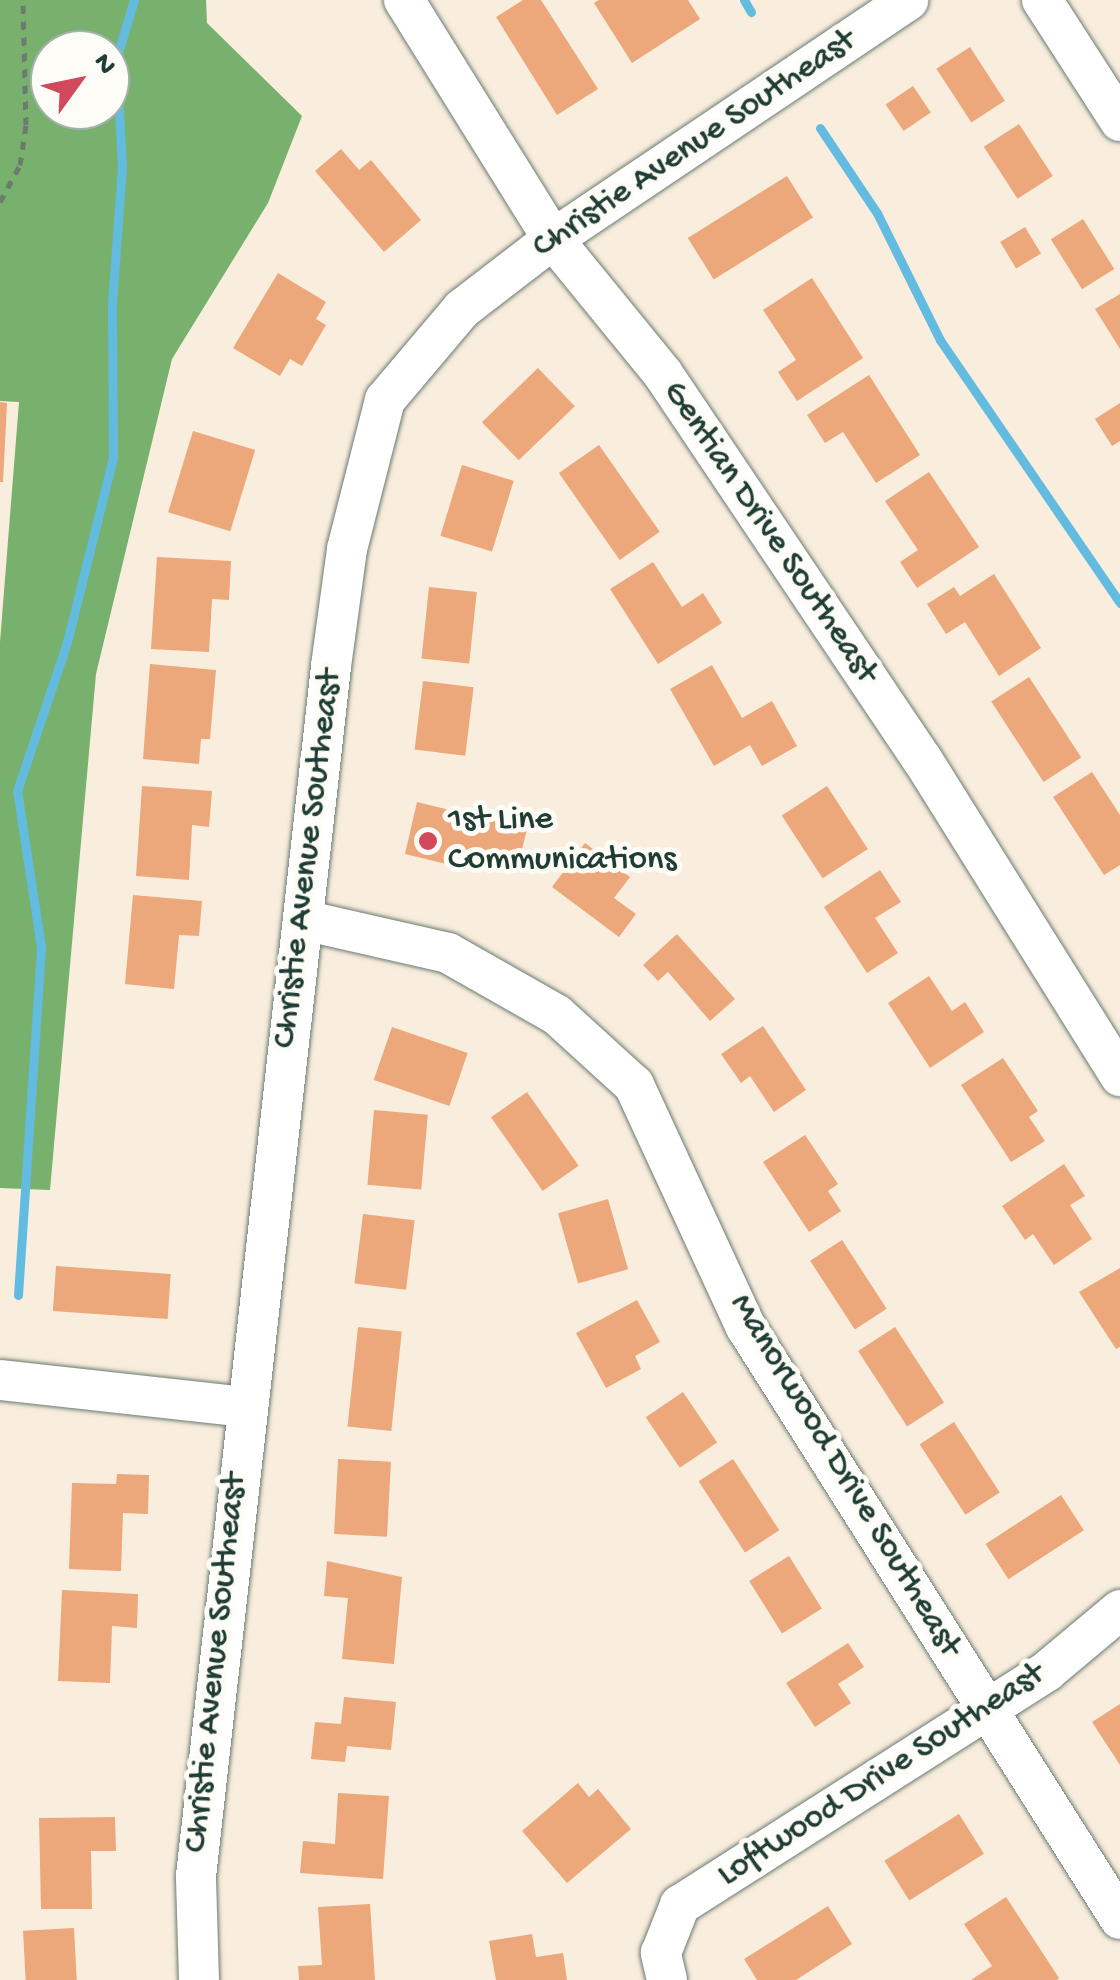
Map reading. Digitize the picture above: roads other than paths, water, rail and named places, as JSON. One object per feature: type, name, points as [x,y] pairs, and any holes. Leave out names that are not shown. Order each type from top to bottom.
[{"type":"street","name":"Gentian Drive Southeast","points":[[404,0],[553,239],[684,406],[922,759],[1120,1076]]},
{"type":"street","name":"Christie Avenue Southeast","points":[[199,1980],[196,1876],[243,1408],[347,549],[385,400],[462,309],[553,239],[908,0]]},
{"type":"street","points":[[1042,0],[1120,121]]},
{"type":"street","name":"Manorwood Drive Southeast","points":[[303,920],[448,954],[557,1015],[634,1085],[676,1163],[746,1326],[1120,1919]]},
{"type":"street","points":[[0,1380],[243,1408]]},
{"type":"street","name":"Loftwood Drive Southeast","points":[[664,1966],[680,1905],[985,1706],[1047,1670],[1120,1610]]},
{"type":"waterway","points":[[18,1295],[41,947],[17,791],[67,642],[113,457],[112,303],[122,166],[116,59],[134,0]]},
{"type":"waterway","points":[[744,0],[751,12]]},
{"type":"waterway","points":[[820,128],[877,213],[940,340],[1120,603]]},
{"type":"place","name":"1st Line Communications","points":[[428,841]]}]
